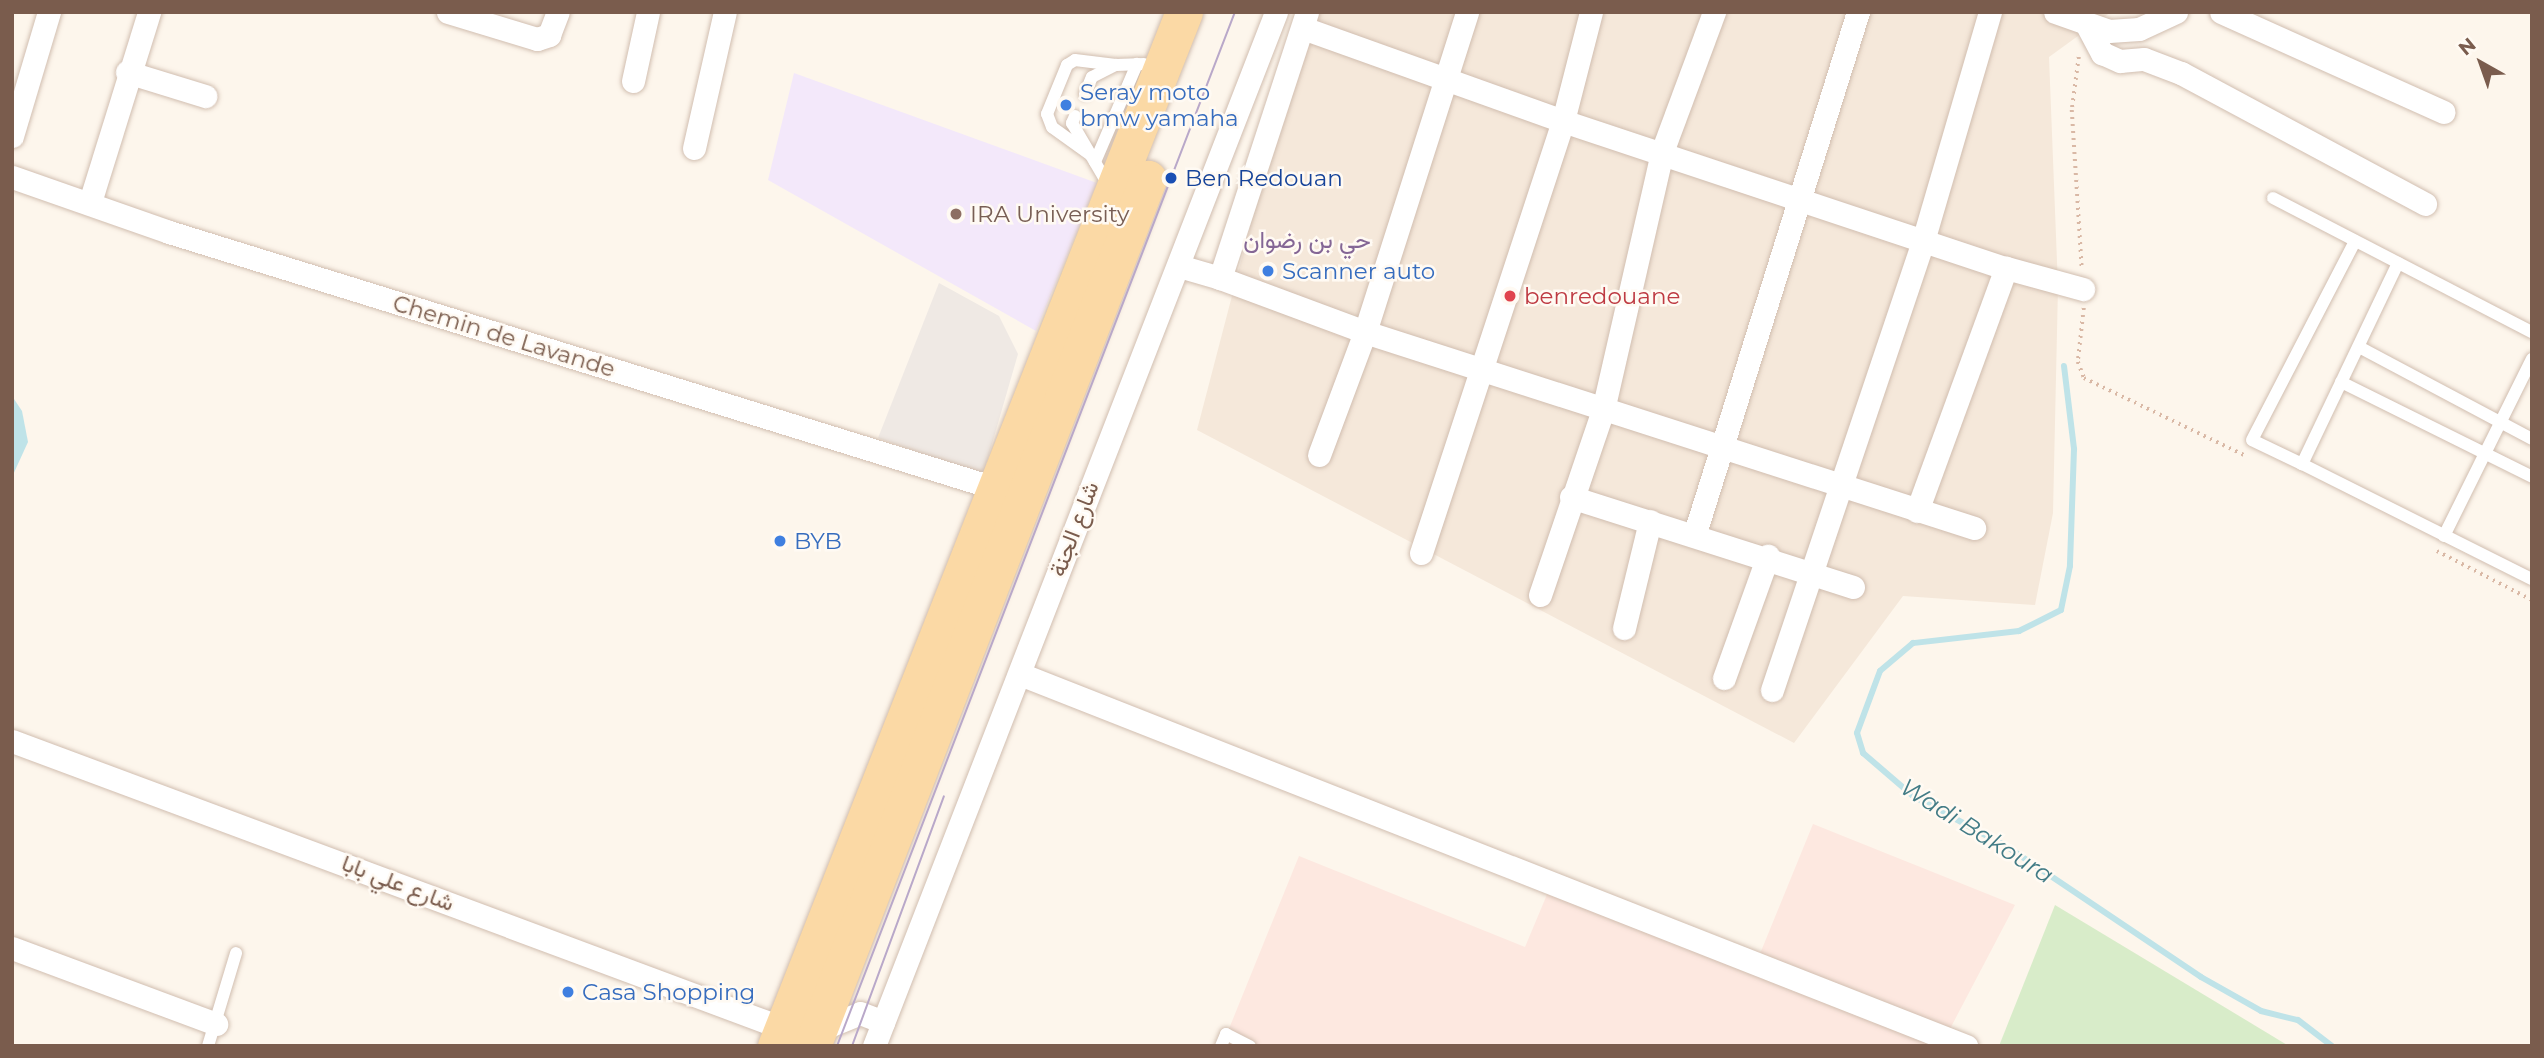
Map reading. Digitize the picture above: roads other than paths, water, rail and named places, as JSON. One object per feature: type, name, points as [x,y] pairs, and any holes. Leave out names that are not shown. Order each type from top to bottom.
[{"type":"main road","points":[[796,1041],[998,489],[1115,194],[1151,63],[1184,12]]},
{"type":"main road","points":[[796,1041],[844,967],[1210,12]]},
{"type":"street","points":[[12,136],[49,12]]},
{"type":"street","points":[[90,202],[127,72],[149,12]]},
{"type":"street","points":[[448,12],[537,39],[549,35],[558,12]]},
{"type":"street","points":[[633,81],[648,12]]},
{"type":"street","points":[[694,148],[725,12]]},
{"type":"street","name":"شارع الجنة","points":[[874,1046],[1276,12]]},
{"type":"street","points":[[1319,455],[1365,332],[1467,12]]},
{"type":"street","points":[[1421,553],[1479,368],[1563,121],[1591,12]]},
{"type":"street","points":[[1540,595],[1571,497],[1603,410],[1662,152],[1714,12]]},
{"type":"street","points":[[1695,533],[1724,450],[1858,12]]},
{"type":"street","points":[[1772,690],[1923,241],[1990,12]]},
{"type":"street","points":[[2057,13],[2084,26],[2139,29],[2176,12]]},
{"type":"street","points":[[2221,12],[2444,112]]},
{"type":"street","points":[[1220,278],[1305,20],[1563,121],[2006,268],[2083,289]]},
{"type":"street","points":[[2084,26],[2102,53],[2120,61],[2144,59],[2181,73],[2425,204]]},
{"type":"street","points":[[127,72],[205,96]]},
{"type":"street","name":"Chemin de Lavande","points":[[12,177],[90,202],[169,232],[998,489]]},
{"type":"street","points":[[1179,266],[1220,278],[1365,332],[1724,450],[1842,483],[1917,511],[1974,527]]},
{"type":"street","points":[[1917,511],[2006,268]]},
{"type":"street","points":[[1571,497],[1768,556],[1853,587]]},
{"type":"street","points":[[1624,628],[1650,521]]},
{"type":"street","points":[[1724,678],[1768,556]]},
{"type":"street","points":[[1020,674],[1966,1046]]},
{"type":"street","name":"شارع علي بابا","points":[[12,741],[796,1041]]},
{"type":"street","points":[[12,948],[212,1035]]},
{"type":"street","points":[[844,967],[860,1013]]},
{"type":"street","points":[[796,1041],[860,1013],[883,1022]]},
{"type":"lane","points":[[1093,159],[1052,127],[1047,114],[1066,65],[1075,60],[1116,65],[1151,63]]},
{"type":"lane","points":[[1093,159],[1151,63]]},
{"type":"lane","points":[[1084,94],[1091,77],[1116,65]]},
{"type":"lane","points":[[1075,116],[1072,123],[1115,194]]},
{"type":"lane","points":[[2273,198],[2532,332]]},
{"type":"lane","points":[[2356,241],[2252,440],[2532,579]]},
{"type":"lane","points":[[2302,464],[2399,263]]},
{"type":"lane","points":[[2359,347],[2532,439]]},
{"type":"lane","points":[[2444,536],[2532,359]]},
{"type":"lane","points":[[2341,382],[2532,477]]},
{"type":"lane","points":[[212,1035],[236,953]]},
{"type":"lane","points":[[1221,1046],[1226,1034],[1250,1046]]},
{"type":"water","points":[[12,396],[22,411],[28,442],[12,477]]},
{"type":"waterway","name":"Wadi Bakoura","points":[[2064,366],[2074,449],[2070,566],[2061,610],[2019,631],[1913,643],[1880,671],[1857,733],[1863,753],[1913,796],[2006,846],[2201,977],[2261,1011],[2298,1020],[2332,1046]]},
{"type":"tram line","points":[[837,1046],[1235,12]]},
{"type":"tram line","points":[[852,1046],[944,796]]},
{"type":"place","name":"Seray moto bmw yamaha","points":[[1066,105]]},
{"type":"place","name":"Ben Redouan","points":[[1171,178]]},
{"type":"place","name":"IRA University","points":[[956,214]]},
{"type":"place","name":"Scanner auto","points":[[1268,271]]},
{"type":"place","name":"benredouane","points":[[1510,296]]},
{"type":"place","name":"BYB","points":[[780,541]]},
{"type":"place","name":"Casa Shopping","points":[[568,992]]},
{"type":"district","name":"حي بن رضوان","points":[[1307,240]]}]
